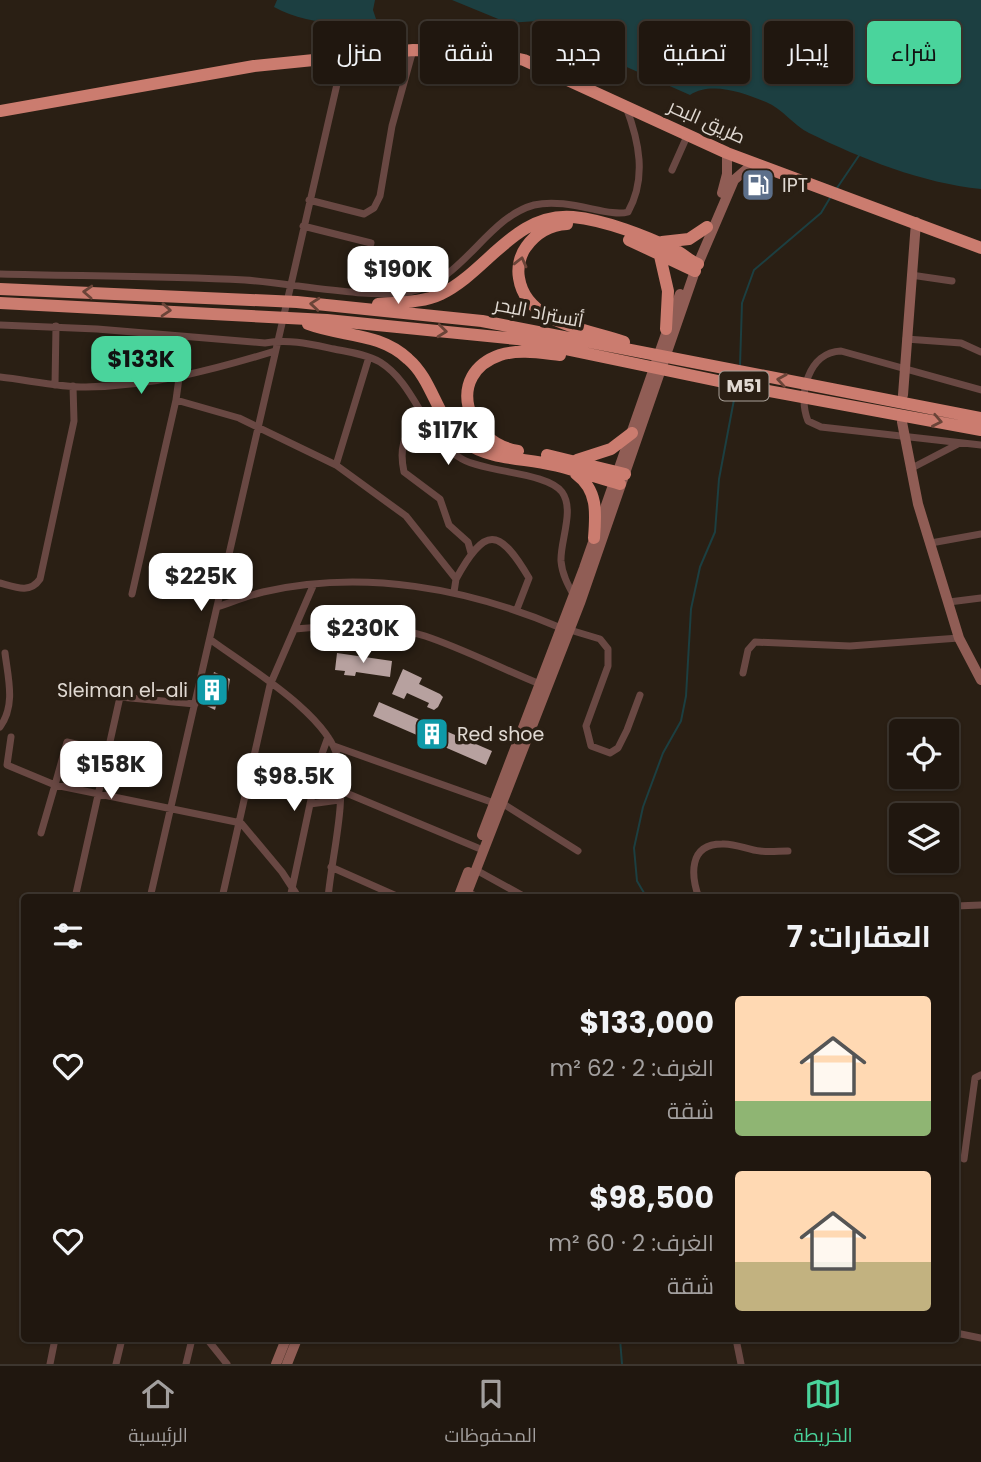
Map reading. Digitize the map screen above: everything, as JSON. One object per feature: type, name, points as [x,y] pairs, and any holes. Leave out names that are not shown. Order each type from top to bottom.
[{"type":"highway","name":"طريق البحر","points":[[406,51],[481,51],[524,60],[727,153],[981,248]]},
{"type":"highway","name":"طريق البحر","points":[[0,111],[176,77],[313,61]]},
{"type":"highway","points":[[361,308],[427,299],[440,294],[464,279],[517,233],[542,220],[556,217],[586,219],[655,242],[675,250],[694,266]]},
{"type":"highway","points":[[644,357],[628,343],[559,322],[538,310],[522,292],[518,273],[524,249],[540,233],[563,224],[584,226],[622,237],[660,256],[694,266]]},
{"type":"highway","points":[[655,242],[677,243],[707,227]]},
{"type":"highway","points":[[660,256],[668,291],[666,329]]},
{"type":"highway","name":"أتستراد البحر","points":[[0,289],[361,308],[519,327],[644,357],[848,397],[981,418]]},
{"type":"highway","name":"أتستراد البحر","points":[[0,303],[71,304],[295,318],[463,333],[585,353],[644,357]]},
{"type":"highway","points":[[295,318],[322,328],[373,338],[399,351],[421,374],[445,418],[467,443],[512,458],[572,465],[611,449],[632,433]]},
{"type":"highway","points":[[585,353],[565,356],[521,352],[500,355],[481,368],[468,393],[470,417],[484,437],[508,449],[619,478]]},
{"type":"highway","name":"أتستراد البحر","points":[[848,397],[981,430]]},
{"type":"highway","points":[[572,465],[592,493],[596,513],[594,538]]},
{"type":"main road","points":[[460,894],[565,629],[707,227],[724,187],[727,153]]},
{"type":"main road","points":[[466,894],[540,684],[565,629],[594,538],[619,478],[666,329],[734,180],[748,168],[763,167]]},
{"type":"main road","points":[[903,395],[905,339],[916,222]]},
{"type":"main road","points":[[902,422],[909,469],[959,638],[981,680]]},
{"type":"main road","points":[[276,1364],[285,1342]]},
{"type":"main road","points":[[287,1364],[295,1342]]},
{"type":"street","points":[[309,200],[363,214],[374,208],[380,196],[392,126],[413,50]]},
{"type":"street","points":[[151,894],[336,84]]},
{"type":"street","points":[[0,274],[408,292],[435,283],[519,211],[530,206],[565,202],[619,214],[628,212],[638,181],[639,154],[638,141],[625,106]]},
{"type":"street","points":[[672,170],[688,134]]},
{"type":"street","points":[[303,226],[371,243],[355,290]]},
{"type":"street","points":[[911,275],[952,281]]},
{"type":"street","points":[[0,324],[265,343],[278,337],[369,357],[394,374],[449,450],[469,463],[545,481],[561,491],[567,506],[561,560],[563,573],[574,596]]},
{"type":"street","points":[[55,385],[56,326]]},
{"type":"street","points":[[905,339],[961,343],[981,352]]},
{"type":"street","points":[[0,377],[74,386],[179,378],[275,351]]},
{"type":"street","points":[[981,390],[841,351],[831,351],[813,363],[805,412],[808,421],[821,427],[981,445]]},
{"type":"street","points":[[336,465],[369,357]]},
{"type":"street","points":[[132,594],[179,378]]},
{"type":"street","points":[[0,583],[26,589],[33,588],[40,579],[74,421],[74,386]]},
{"type":"street","points":[[176,400],[257,426],[336,465],[406,516],[456,579]]},
{"type":"street","points":[[425,419],[416,423],[405,436],[401,456],[404,471],[440,499],[449,525],[463,537],[471,553]]},
{"type":"street","points":[[909,469],[958,443]]},
{"type":"street","points":[[931,543],[981,534]]},
{"type":"street","points":[[463,537],[496,540],[513,549],[529,578],[517,609]]},
{"type":"street","points":[[454,592],[456,579],[471,553],[487,540]]},
{"type":"street","points":[[216,607],[263,592],[369,582],[454,592],[517,609],[565,629],[600,639],[608,649],[608,666],[586,726],[591,746],[610,753],[618,748],[640,695]]},
{"type":"street","points":[[223,894],[270,685],[313,586]]},
{"type":"street","points":[[948,602],[981,598]]},
{"type":"street","points":[[295,629],[349,626],[402,630],[424,636],[540,684]]},
{"type":"street","points":[[743,673],[748,650],[755,642],[850,646],[959,638]]},
{"type":"street","points":[[211,640],[303,709],[334,746],[339,800],[328,894]]},
{"type":"street","points":[[0,727],[8,714],[10,701],[5,653]]},
{"type":"street","points":[[76,894],[120,697],[195,704]]},
{"type":"street","points":[[11,737],[7,765],[55,785],[240,823],[297,894]]},
{"type":"street","points":[[291,894],[319,762],[328,737]]},
{"type":"street","points":[[41,833],[67,742],[107,751]]},
{"type":"street","points":[[334,746],[498,803],[578,851]]},
{"type":"street","points":[[339,790],[478,848]]},
{"type":"street","points":[[310,804],[339,800]]},
{"type":"street","points":[[698,894],[692,869],[696,858],[720,843],[760,851],[788,851]]},
{"type":"street","points":[[331,867],[392,894]]},
{"type":"street","points":[[475,870],[520,894]]},
{"type":"street","points":[[959,906],[981,905]]},
{"type":"street","points":[[964,1159],[975,1078],[981,1075]]},
{"type":"street","points":[[959,1334],[981,1338]]},
{"type":"street","points":[[50,1364],[54,1342]]},
{"type":"street","points":[[116,1364],[121,1342]]},
{"type":"street","points":[[186,1364],[191,1342]]},
{"type":"street","points":[[209,1342],[227,1364]]},
{"type":"street","points":[[737,1342],[741,1364]]},
{"type":"water","points":[[277,0],[375,0],[373,10],[376,19],[317,21],[274,7]]},
{"type":"water","points":[[452,0],[981,0],[981,189],[915,176],[871,161],[809,133],[772,105],[748,95],[708,89],[690,95],[665,84],[750,84],[750,21],[639,21],[639,72],[625,66],[625,21],[503,21]]},
{"type":"building","points":[[337,653],[392,661],[390,677],[356,672],[355,676],[344,675],[345,671],[335,670]]},
{"type":"building","points":[[403,669],[422,678],[419,684],[443,697],[438,707],[434,710],[427,707],[429,703],[407,693],[404,699],[392,694]]},
{"type":"building","name":"Sleiman el-ali","points":[[214,672],[230,679],[228,692],[220,690],[215,710],[201,703],[208,675],[213,676]]},
{"type":"building","name":"Red shoe","points":[[379,702],[492,751],[486,765],[373,716]]},
{"type":"waterway","points":[[837,188],[860,154]]},
{"type":"waterway","points":[[740,366],[742,303],[754,270],[821,213],[830,198]]},
{"type":"waterway","points":[[645,894],[637,881],[634,848],[643,807],[663,753],[681,721],[686,696],[691,609],[700,567],[715,532],[719,479],[736,389]]},
{"type":"waterway","points":[[620,1342],[622,1364]]},
{"type":"place","name":"IPT","points":[[758,185]]},
{"type":"place","name":"Sleiman el-ali","points":[[212,690]]},
{"type":"place","name":"Red shoe","points":[[432,734]]}]
